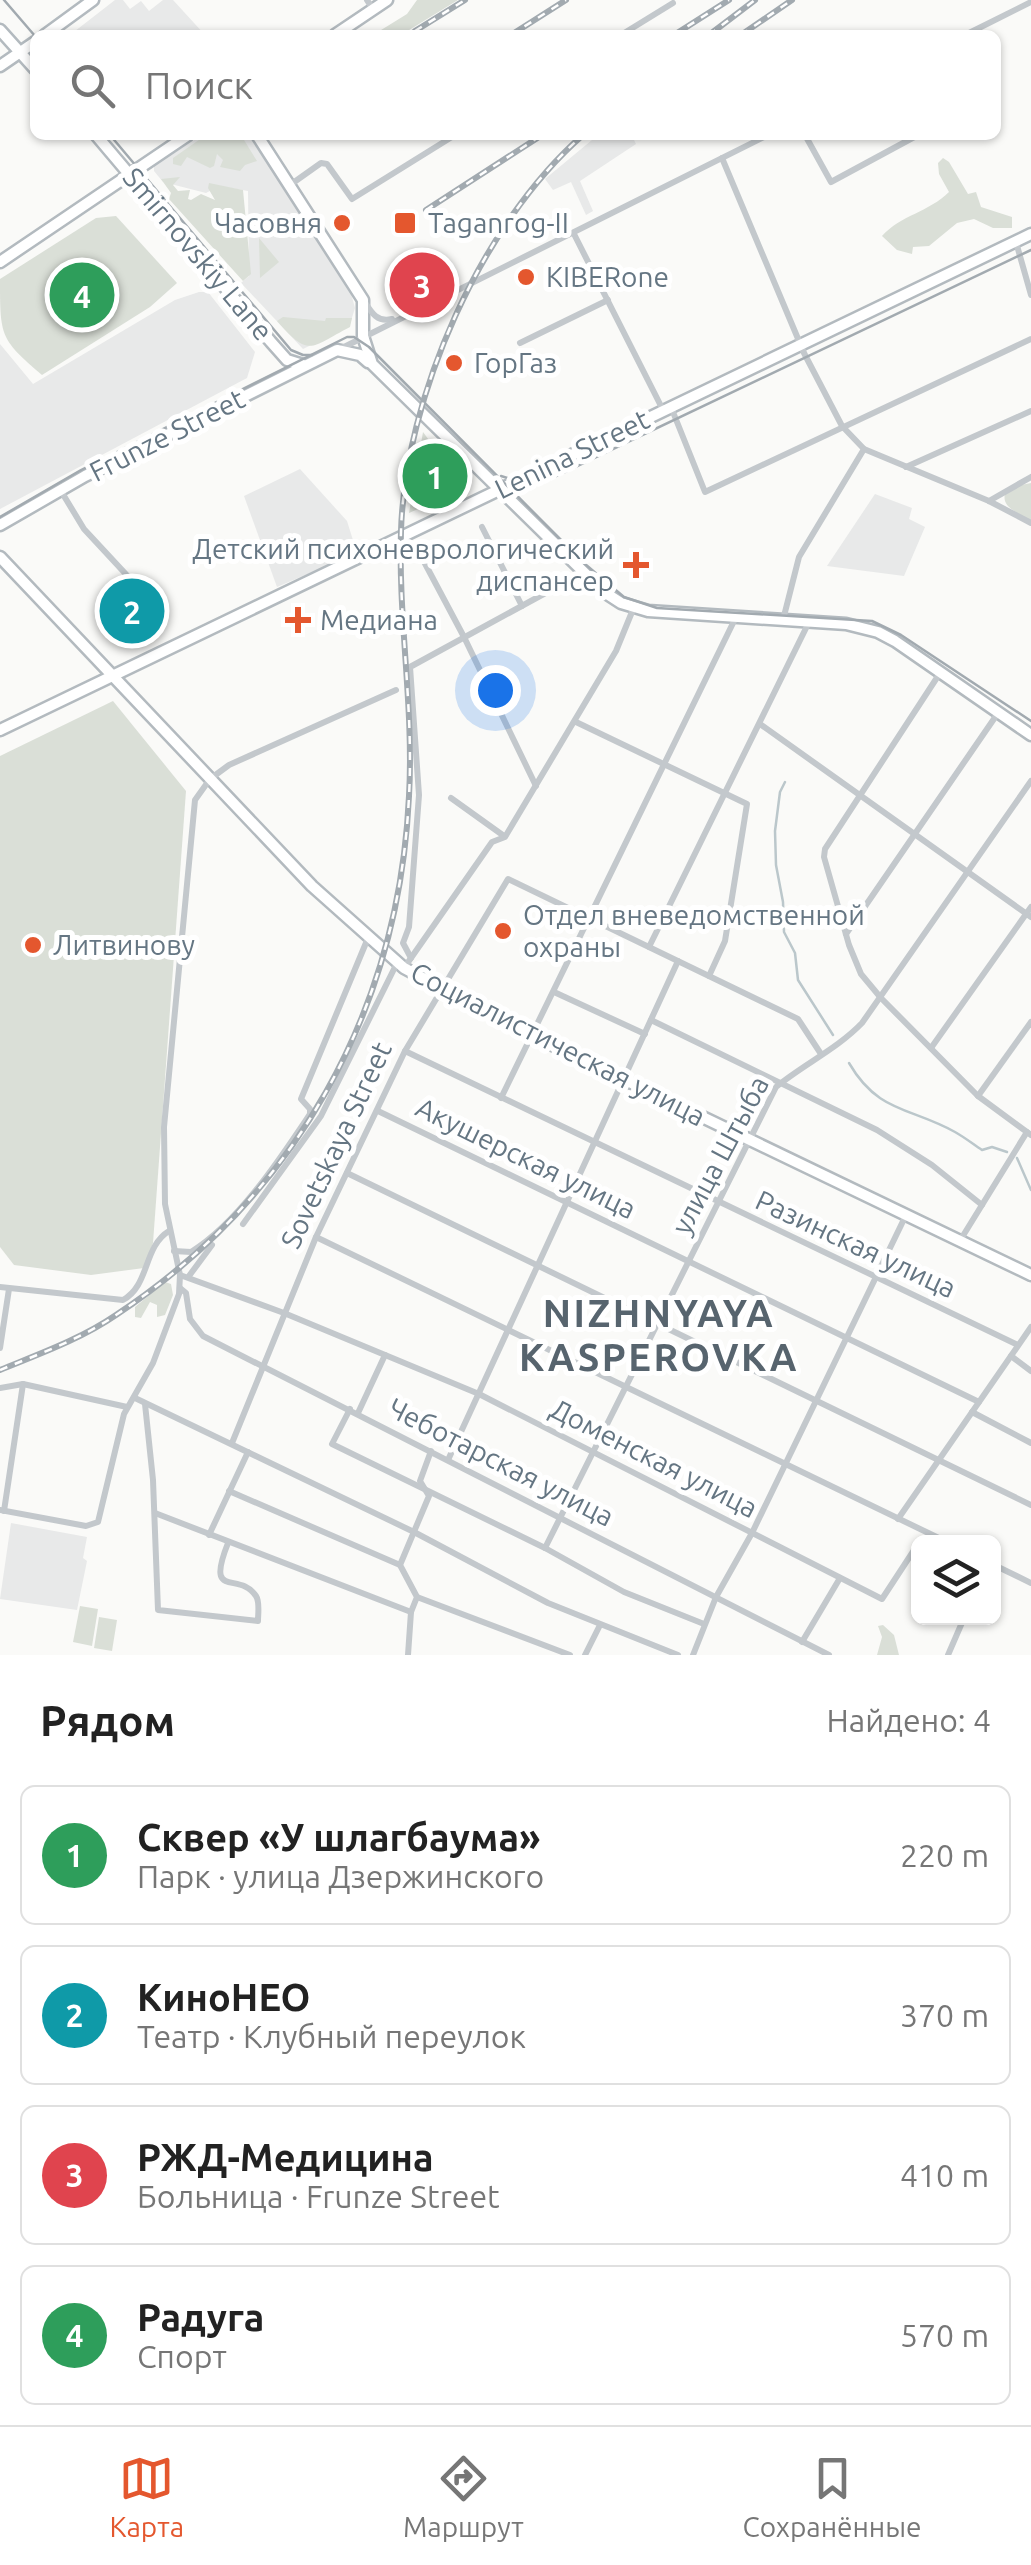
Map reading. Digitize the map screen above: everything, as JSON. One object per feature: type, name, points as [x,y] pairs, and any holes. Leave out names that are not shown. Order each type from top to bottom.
[{"type":"main road","points":[[52,30],[93,0]]},
{"type":"main road","points":[[341,30],[370,4],[386,0]]},
{"type":"main road","points":[[0,30],[30,63]]},
{"type":"main road","points":[[0,66],[30,45]]},
{"type":"main road","name":"Smirnovskiy Lane","points":[[101,140],[287,360],[304,366]]},
{"type":"main road","points":[[0,262],[180,140]]},
{"type":"main road","points":[[260,140],[363,300],[363,336],[372,364]]},
{"type":"main road","name":"Lenina Street","points":[[0,730],[1031,234]]},
{"type":"main road","points":[[336,350],[360,355],[372,364],[614,598],[634,607],[736,619],[846,624],[878,632],[1031,735]]},
{"type":"main road","name":"Frunze Street","points":[[0,525],[60,490],[336,350]]},
{"type":"main road","name":"Социалистическая улица","points":[[0,557],[210,779],[368,938],[440,988],[532,1036],[1031,1275]]},
{"type":"street","points":[[975,30],[1031,2]]},
{"type":"street","points":[[629,30],[673,3]]},
{"type":"street","points":[[289,186],[321,163],[330,166],[352,199],[447,140]]},
{"type":"street","points":[[336,350],[758,140]]},
{"type":"street","points":[[808,140],[831,182],[909,140]]},
{"type":"street","points":[[722,158],[800,343],[842,426],[864,449],[1031,523]]},
{"type":"street","points":[[574,234],[672,416],[705,492],[1031,339]]},
{"type":"street","points":[[1016,242],[1031,295]]},
{"type":"street","points":[[363,300],[374,316],[385,321],[402,317]]},
{"type":"street","points":[[520,343],[608,300]]},
{"type":"street","points":[[360,355],[363,336]]},
{"type":"street","points":[[906,467],[1031,411]]},
{"type":"street","points":[[783,620],[798,557],[864,449]]},
{"type":"street","points":[[988,501],[1031,477]]},
{"type":"street","points":[[60,490],[84,529],[148,598]]},
{"type":"street","points":[[482,528],[522,606]]},
{"type":"street","points":[[421,556],[536,787]]},
{"type":"street","points":[[404,963],[419,794],[410,667],[584,572]]},
{"type":"street","points":[[243,1224],[321,1116],[404,963],[492,842],[505,837],[616,651],[634,607]]},
{"type":"street","points":[[502,1098],[736,619]]},
{"type":"street","points":[[649,947],[809,621]]},
{"type":"street","points":[[940,672],[825,849],[824,857],[861,974],[978,1096],[1029,1134],[961,1239]]},
{"type":"street","points":[[184,1276],[169,1231],[164,1127],[196,800],[210,779],[229,765],[396,690]]},
{"type":"street","points":[[846,934],[998,712]]},
{"type":"street","points":[[576,722],[747,804],[725,941],[709,976]]},
{"type":"street","points":[[760,724],[1030,912],[931,1048]]},
{"type":"street","name":"улица Штыба","points":[[546,1548],[781,1083],[820,1054],[844,1042],[881,998],[1031,781]]},
{"type":"street","points":[[452,798],[505,837]]},
{"type":"street","name":"Sovetskaya Street","points":[[232,1443],[316,1237],[405,1051],[508,879],[590,919]]},
{"type":"street","points":[[590,919],[798,1019],[820,1054]]},
{"type":"street","points":[[174,1251],[191,1252],[212,1235],[269,1172],[310,1114],[301,1100],[368,938]]},
{"type":"street","points":[[448,1460],[678,961]]},
{"type":"street","points":[[554,992],[645,1034]]},
{"type":"street","points":[[651,1020],[903,1145],[982,1205]]},
{"type":"street","points":[[978,1096],[1031,1022]]},
{"type":"street","name":"Разинская улица","points":[[405,1051],[1018,1345]]},
{"type":"street","name":"Акушерская улица","points":[[378,1112],[979,1402]]},
{"type":"street","points":[[347,1173],[1031,1504]]},
{"type":"street","points":[[693,1655],[716,1597],[752,1533],[906,1214]]},
{"type":"street","points":[[0,1348],[4,1288],[123,1300],[135,1292],[157,1240],[169,1231]]},
{"type":"street","points":[[316,1237],[932,1535]]},
{"type":"street","points":[[23,1384],[2,1511],[96,1525],[127,1407],[172,1320],[184,1276],[212,1245]]},
{"type":"street","name":"Доменская улица","points":[[184,1276],[479,1394],[882,1598],[911,1554]]},
{"type":"street","name":"Чеботарская улица","points":[[180,1288],[185,1291],[188,1314],[200,1334],[829,1655]]},
{"type":"street","points":[[898,1519],[1031,1327]]},
{"type":"street","points":[[385,1355],[332,1444],[546,1548],[624,1592],[704,1624]]},
{"type":"street","points":[[1011,1356],[1031,1371]]},
{"type":"street","points":[[0,1388],[23,1384],[127,1407]]},
{"type":"street","points":[[135,1398],[414,1532],[548,1603],[678,1655]]},
{"type":"street","points":[[145,1402],[155,1513],[158,1610],[258,1620],[254,1592],[220,1574],[218,1567],[228,1542]]},
{"type":"street","points":[[972,1412],[1031,1443]]},
{"type":"street","points":[[400,1564],[429,1496],[420,1481],[431,1451]]},
{"type":"street","points":[[209,1535],[248,1452]]},
{"type":"street","points":[[229,1491],[400,1564],[418,1596],[570,1655]]},
{"type":"street","points":[[155,1513],[411,1612]]},
{"type":"street","points":[[1001,1569],[1031,1585],[1026,1595]]},
{"type":"street","points":[[802,1642],[840,1578]]},
{"type":"street","points":[[408,1655],[411,1612],[418,1596]]},
{"type":"street","points":[[585,1655],[600,1625]]},
{"type":"street","points":[[948,1655],[961,1625]]},
{"type":"shaded area","points":[[115,0],[123,0],[130,9],[141,1],[149,11],[163,0],[173,0],[200,30],[76,30]]},
{"type":"shaded area","points":[[417,0],[458,0],[409,30],[381,30],[407,14]]},
{"type":"shaded area","points":[[194,140],[251,140],[349,286],[355,308],[350,324],[303,349],[241,283],[249,276],[248,191],[219,186],[206,193],[163,182],[154,166]]},
{"type":"shaded area","points":[[199,140],[244,140],[257,161],[240,171],[220,167],[223,160],[217,154],[210,168],[187,157],[181,166],[173,164],[173,158]]},
{"type":"shaded area","points":[[592,140],[634,140],[636,144],[580,181],[593,211],[586,215],[571,182],[553,190],[545,179]]},
{"type":"shaded area","points":[[943,158],[968,194],[976,192],[981,207],[1012,217],[1012,228],[993,228],[974,219],[957,223],[929,246],[913,247],[912,254],[897,250],[882,236],[949,192],[939,174],[938,163]]},
{"type":"shaded area","points":[[180,177],[173,185],[178,191],[190,190],[191,200],[201,194],[215,200],[209,183],[243,190],[251,274],[243,281],[169,199],[171,193],[161,179]]},
{"type":"shaded area","points":[[116,216],[177,283],[150,307],[42,375],[5,335],[0,279],[96,218]]},
{"type":"shaded area","points":[[259,238],[279,262],[260,278]]},
{"type":"shaded area","points":[[208,292],[255,352],[247,378],[0,509],[0,344],[33,384],[175,300]]},
{"type":"shaded area","points":[[283,317],[325,321],[352,318],[350,327],[311,346],[288,333],[277,321]]},
{"type":"shaded area","points":[[423,432],[434,453],[440,455],[439,460],[445,461],[455,479],[463,481],[462,486],[455,484],[454,490],[448,489],[447,495],[438,494],[437,500],[429,499],[427,505],[409,513]]},
{"type":"shaded area","points":[[300,469],[347,521],[357,553],[277,587],[244,496]]},
{"type":"shaded area","points":[[1031,483],[1031,521],[1009,507],[1005,494]]},
{"type":"shaded area","points":[[875,494],[912,508],[909,519],[925,527],[904,576],[827,566]]},
{"type":"shaded area","points":[[113,701],[186,791],[153,1243],[144,1268],[91,1275],[14,1265],[0,1247],[0,756]]},
{"type":"shaded area","points":[[165,1282],[171,1284],[173,1295],[165,1315],[157,1317],[157,1305],[150,1302],[141,1318],[135,1317],[135,1307]]},
{"type":"shaded area","points":[[11,1523],[87,1537],[83,1558],[87,1561],[77,1610],[0,1599]]},
{"type":"shaded area","points":[[80,1606],[98,1609],[92,1646],[73,1642]]},
{"type":"shaded area","points":[[99,1617],[117,1620],[112,1651],[94,1648]]},
{"type":"shaded area","points":[[883,1625],[894,1635],[899,1655],[877,1655],[882,1637],[878,1626]]},
{"type":"waterway","points":[[785,782],[775,831],[784,932],[795,953],[798,980],[833,1035]]},
{"type":"waterway","points":[[849,1063],[883,1100],[955,1132],[982,1150],[992,1147],[1007,1152]]},
{"type":"waterway","points":[[1017,1158],[1031,1190]]},
{"type":"tram line","points":[[4,0],[30,30]]},
{"type":"tram line","points":[[114,140],[291,350],[312,355]]},
{"type":"tram line","points":[[501,476],[524,483],[550,479],[1031,250]]},
{"type":"tram line","points":[[0,517],[81,470],[347,337],[354,337],[369,347],[585,564],[624,597],[657,608],[872,621],[901,635],[1031,721]]},
{"type":"railway","points":[[417,30],[465,0]]},
{"type":"railway","points":[[519,30],[566,0]]},
{"type":"railway","points":[[682,30],[729,0]]},
{"type":"railway","points":[[716,30],[755,0]]},
{"type":"railway","points":[[748,30],[792,0]]},
{"type":"railway","points":[[426,210],[534,140]]},
{"type":"railway","points":[[0,1370],[103,1324],[180,1267],[236,1214],[285,1155],[326,1092],[359,1023],[384,951],[401,875],[409,796],[401,531],[417,425],[433,370],[482,264],[546,172],[578,140]]},
{"type":"place","name":"Часовня","points":[[342,223]]},
{"type":"place","name":"Taganrog-II","points":[[405,223]]},
{"type":"place","name":"KIBERone","points":[[526,277]]},
{"type":"place","name":"РЖД-Медицина","points":[[422,285]]},
{"type":"place","name":"Радуга","points":[[82,295]]},
{"type":"place","name":"ГорГаз","points":[[454,363]]},
{"type":"place","name":"Сквер «У шлагбаума»","points":[[435,476]]},
{"type":"place","name":"Детский психоневрологический диспансер","points":[[636,565]]},
{"type":"place","name":"КиноНЕО","points":[[132,611]]},
{"type":"place","name":"Медиана","points":[[298,620]]},
{"type":"place","name":"Отдел вневедомственной охраны","points":[[503,931]]},
{"type":"place","name":"Литвинову","points":[[33,945]]},
{"type":"district","name":"NIZHNYAYA KASPEROVKA","points":[[659,1336]]}]
